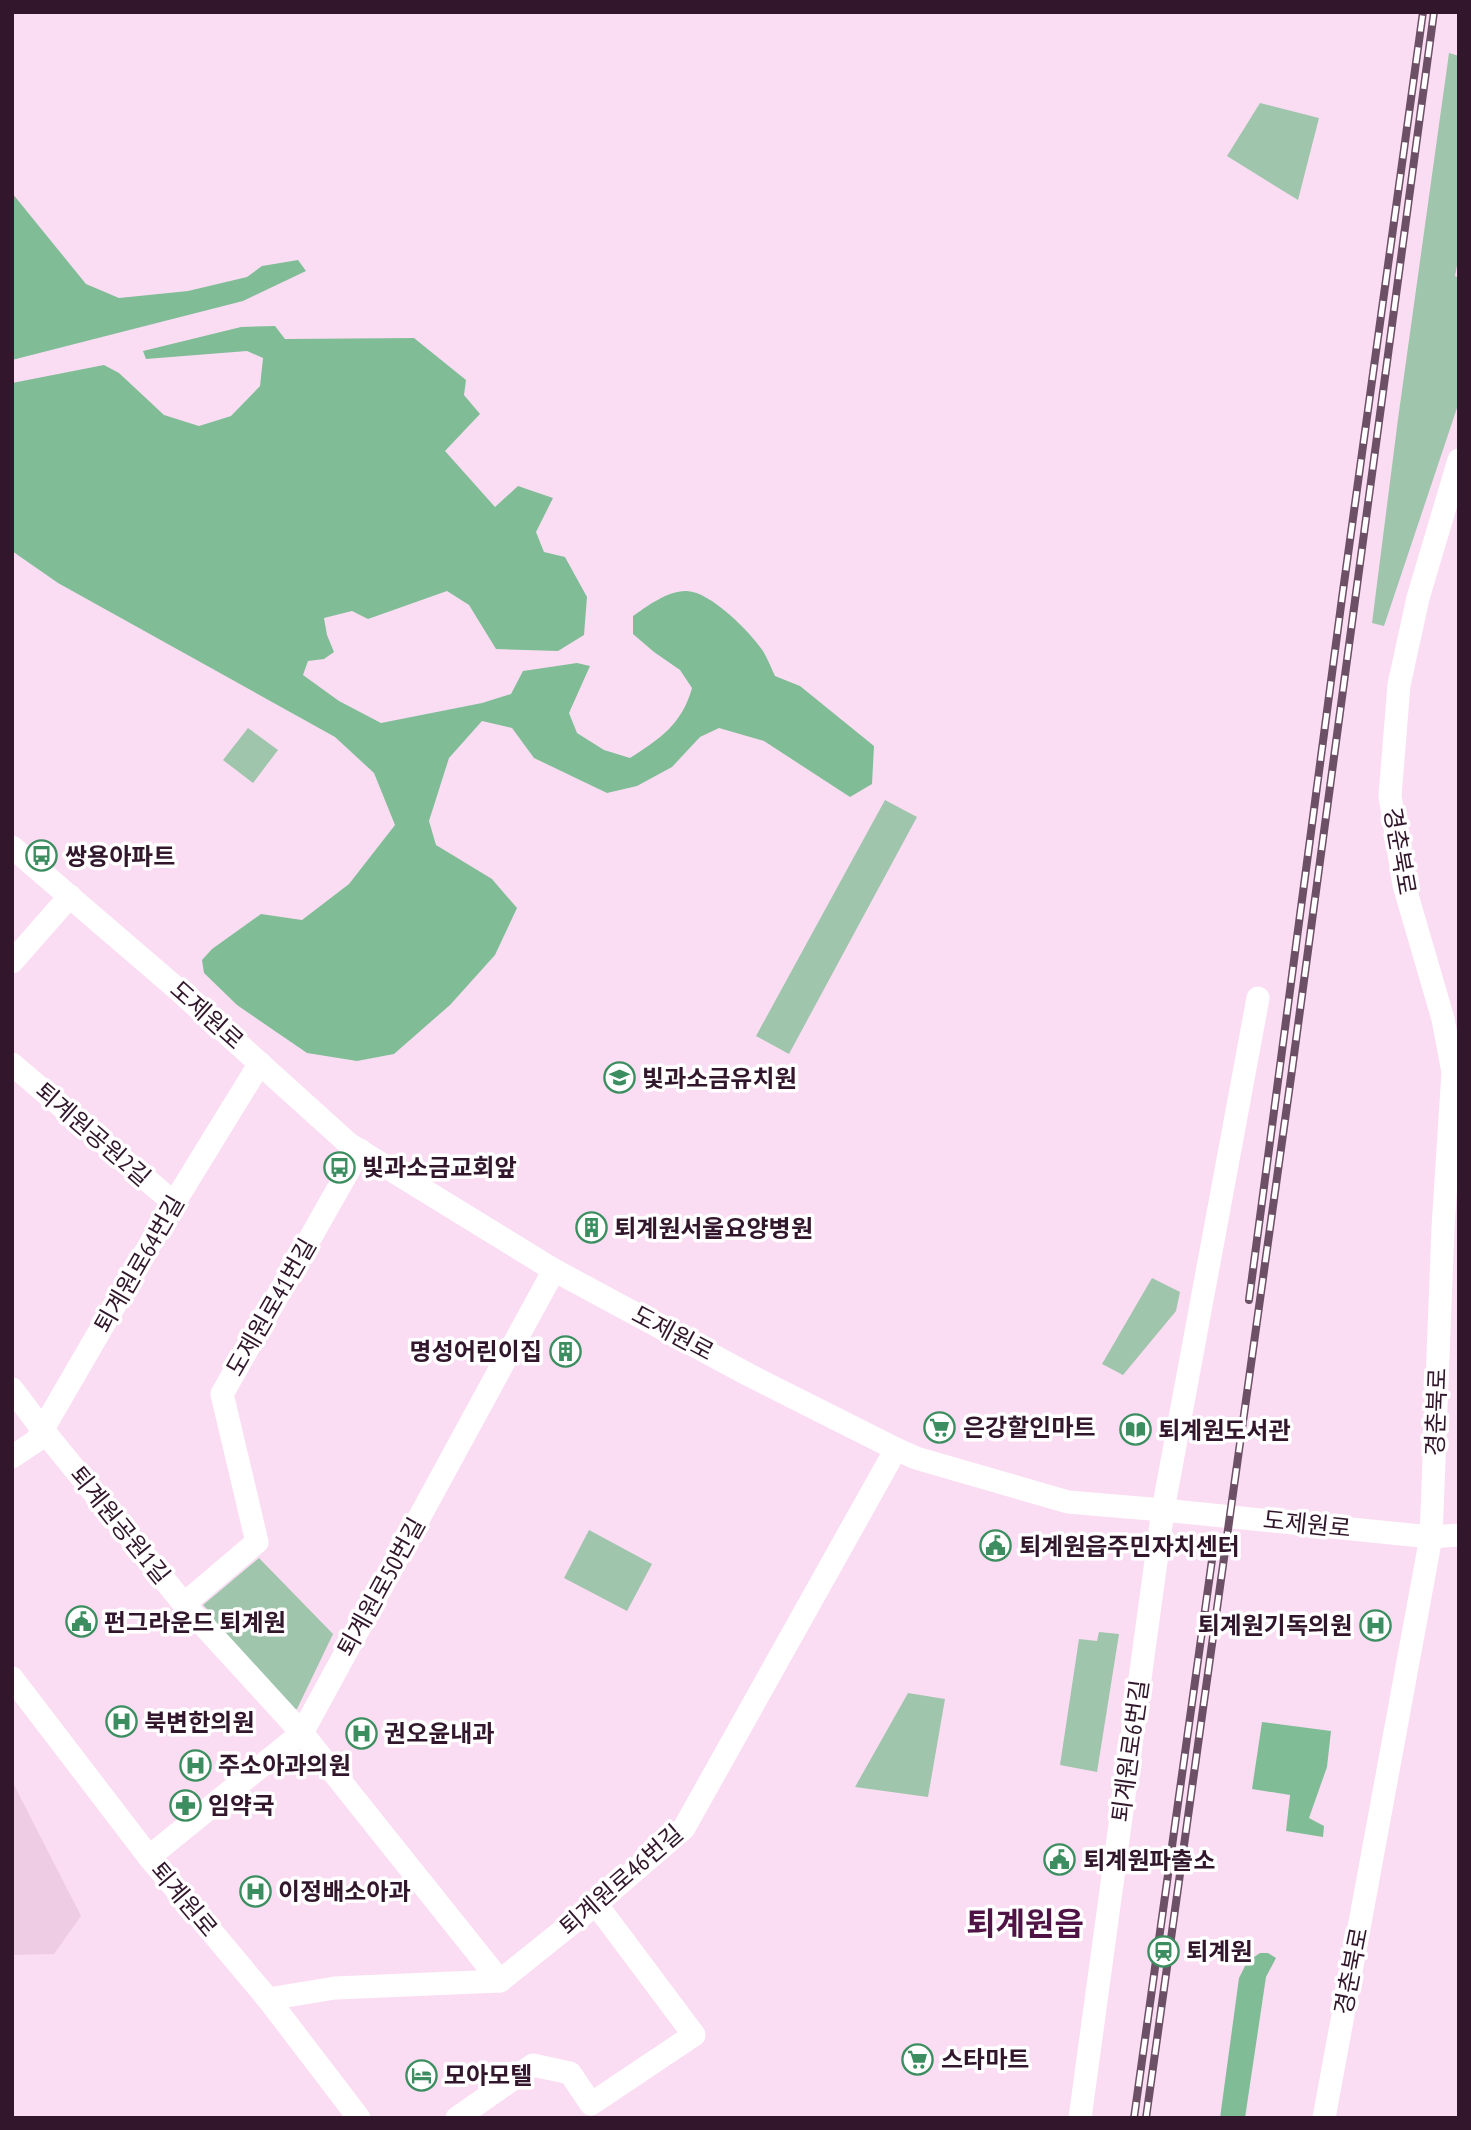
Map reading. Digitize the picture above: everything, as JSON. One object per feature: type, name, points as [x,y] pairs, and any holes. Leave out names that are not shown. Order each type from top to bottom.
[{"type":"street","name":"경춘북로","points":[[1324,2118],[1431,1537],[1450,1258],[1453,1072],[1450,1007],[1404,885],[1390,796],[1399,685],[1418,598],[1459,460]]},
{"type":"street","name":"도제원로","points":[[12,847],[175,987],[349,1144],[554,1270],[749,1375],[896,1449],[929,1462],[1068,1502],[1431,1537],[1459,1535]]},
{"type":"street","points":[[12,962],[70,896]]},
{"type":"street","name":"퇴계원로6번길","points":[[1080,2118],[1163,1510],[1258,998]]},
{"type":"street","name":"퇴계원로64번길","points":[[12,1457],[37,1441],[174,1203],[260,1063]]},
{"type":"street","name":"퇴계원공원2길","points":[[12,1064],[174,1203]]},
{"type":"street","name":"도제원로41번길","points":[[184,1604],[257,1542],[222,1394],[360,1150]]},
{"type":"street","name":"퇴계원로50번길","points":[[149,1857],[302,1733],[554,1270]]},
{"type":"street","name":"퇴계원공원1길","points":[[12,1388],[184,1604],[302,1733],[500,1981]]},
{"type":"street","name":"퇴계원로46번길","points":[[500,1981],[596,1904],[684,1828],[896,1449]]},
{"type":"street","name":"퇴계원로","points":[[12,1678],[149,1857],[268,1999],[359,2118]]},
{"type":"street","points":[[457,2118],[533,2065],[570,2073],[591,2104],[694,2035],[596,1904]]},
{"type":"street","points":[[268,1999],[335,1988],[500,1981]]},
{"type":"shaded area","points":[[12,1781],[81,1916],[54,1954],[12,1955]]},
{"type":"green space","points":[[1449,53],[1459,56],[1459,255],[1455,276],[1459,278],[1459,402],[1384,626],[1372,623]]},
{"type":"green space","points":[[1260,103],[1319,118],[1298,200],[1227,156]]},
{"type":"green space","points":[[12,193],[86,284],[119,298],[188,291],[247,277],[262,266],[298,260],[306,271],[243,301],[12,360]]},
{"type":"green space","points":[[275,326],[285,339],[414,338],[466,380],[464,395],[480,414],[445,451],[495,507],[518,486],[553,498],[536,532],[544,552],[565,557],[587,597],[584,635],[558,651],[496,649],[469,605],[447,591],[368,619],[352,611],[324,618],[334,652],[324,659],[308,661],[303,675],[339,701],[381,723],[482,703],[511,694],[523,671],[577,663],[590,666],[569,713],[577,733],[604,750],[630,758],[651,744],[676,721],[692,688],[680,670],[633,634],[633,616],[666,596],[687,591],[707,598],[740,624],[763,651],[775,676],[800,686],[874,746],[872,784],[850,797],[764,741],[719,728],[700,737],[672,767],[637,786],[607,793],[534,758],[512,728],[482,721],[449,758],[429,821],[436,845],[492,879],[517,908],[495,955],[450,1005],[394,1054],[357,1061],[307,1053],[237,1005],[204,973],[202,960],[212,949],[261,914],[302,920],[349,884],[395,825],[374,773],[335,737],[58,583],[12,551],[12,383],[104,365],[119,373],[164,415],[199,426],[231,416],[260,386],[263,358],[247,351],[146,359],[143,351],[241,327]]},
{"type":"green space","points":[[248,728],[278,750],[253,783],[223,760]]},
{"type":"green space","points":[[885,800],[917,817],[789,1054],[756,1036]]},
{"type":"green space","points":[[1152,1278],[1180,1292],[1176,1311],[1123,1375],[1102,1364]]},
{"type":"green space","points":[[589,1530],[652,1564],[627,1611],[564,1578]]},
{"type":"green space","points":[[259,1558],[333,1634],[297,1709],[289,1711],[212,1626],[212,1614],[203,1605]]},
{"type":"green space","points":[[1099,1632],[1119,1634],[1097,1772],[1060,1765],[1079,1639],[1097,1641]]},
{"type":"green space","points":[[908,1693],[945,1699],[928,1797],[855,1787]]},
{"type":"green space","points":[[1262,1722],[1331,1731],[1327,1767],[1309,1818],[1324,1826],[1323,1837],[1286,1831],[1290,1795],[1252,1789]]},
{"type":"green space","points":[[1260,1953],[1268,1953],[1276,1958],[1266,1977],[1245,2118],[1220,2118],[1239,1978],[1247,1962]]},
{"type":"railway","points":[[1249,1300],[1423,12]]},
{"type":"railway","points":[[1146,2118],[1292,1070],[1434,12]]},
{"type":"railway","points":[[1134,2118],[1212,1560]]},
{"type":"place","name":"쌍용아파트","points":[[42,856]]},
{"type":"place","name":"빛과소금유치원","points":[[619,1078]]},
{"type":"place","name":"빛과소금교회앞","points":[[339,1167]]},
{"type":"place","name":"퇴계원서울요양병원","points":[[591,1228]]},
{"type":"place","name":"명성어린이집","points":[[565,1351]]},
{"type":"place","name":"은강할인마트","points":[[940,1427]]},
{"type":"place","name":"퇴계원도서관","points":[[1135,1430]]},
{"type":"place","name":"퇴계원읍주민자치센터","points":[[996,1546]]},
{"type":"place","name":"펀그라운드 퇴계원","points":[[81,1622]]},
{"type":"place","name":"퇴계원기독의원","points":[[1375,1625]]},
{"type":"place","name":"북변한의원","points":[[121,1722]]},
{"type":"place","name":"권오윤내과","points":[[361,1733]]},
{"type":"place","name":"주소아과의원","points":[[195,1765]]},
{"type":"place","name":"임약국","points":[[185,1805]]},
{"type":"place","name":"퇴계원파출소","points":[[1060,1860]]},
{"type":"place","name":"이정배소아과","points":[[255,1891]]},
{"type":"place","name":"퇴계원","points":[[1163,1951]]},
{"type":"place","name":"스타마트","points":[[918,2059]]},
{"type":"place","name":"모아모텔","points":[[421,2075]]},
{"type":"district","name":"퇴계원읍","points":[[1025,1923]]}]
